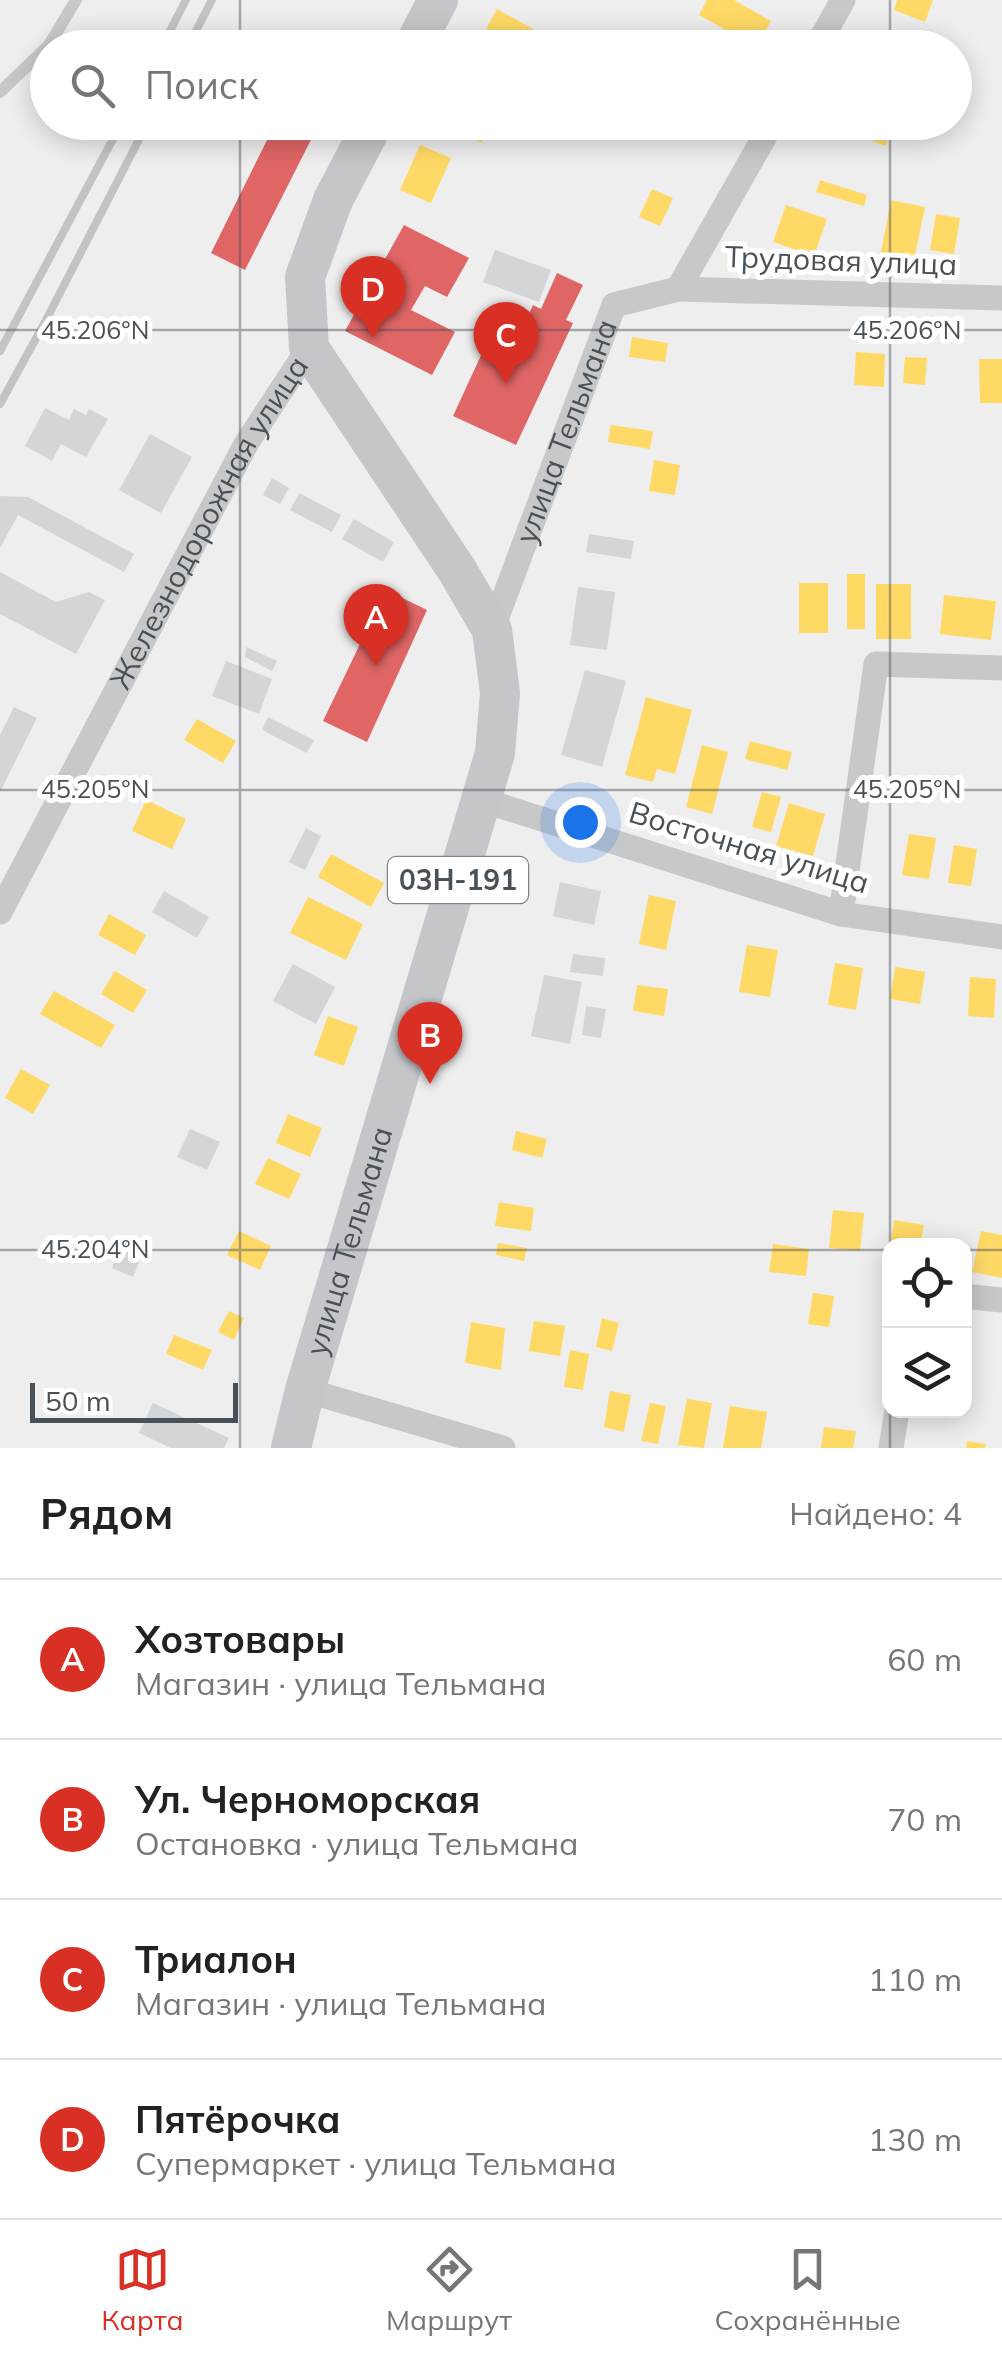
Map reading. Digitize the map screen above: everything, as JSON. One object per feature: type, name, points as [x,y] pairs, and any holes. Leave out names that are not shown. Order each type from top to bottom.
[{"type":"main road","points":[[422,30],[438,0]]},
{"type":"main road","name":"Железнодорожная улица","points":[[309,348],[305,277],[333,200],[365,140]]},
{"type":"main road","name":"улица Тельмана","points":[[291,1448],[482,800],[495,753],[500,693],[492,630],[457,570],[309,348]]},
{"type":"street","points":[[826,30],[843,0]]},
{"type":"street","points":[[678,289],[763,140]]},
{"type":"street","name":"Трудовая улица","points":[[678,289],[1002,298]]},
{"type":"street","name":"улица Тельмана","points":[[492,630],[614,306],[678,289]]},
{"type":"street","name":"Железнодорожная улица","points":[[0,912],[246,444],[309,348]]},
{"type":"street","points":[[841,914],[876,664],[1002,668]]},
{"type":"street","name":"Восточная улица","points":[[482,800],[841,914],[1002,937]]},
{"type":"street","points":[[972,1297],[1002,1300]]},
{"type":"street","points":[[305,1390],[503,1448]]},
{"type":"street","points":[[891,1448],[896,1418]]},
{"type":"lane","points":[[58,30],[76,0]]},
{"type":"lane","points":[[0,92],[30,63]]},
{"type":"building: Жильё","points":[[707,0],[734,0],[771,21],[766,30],[726,30],[699,15]]},
{"type":"building: Жильё","points":[[897,0],[933,0],[925,22],[894,10]]},
{"type":"building: Жильё","points":[[497,9],[533,29],[488,30]]},
{"type":"building: Жильё","points":[[420,145],[451,158],[431,203],[400,190]]},
{"type":"building: Жильё","points":[[820,180],[867,195],[864,206],[816,192]]},
{"type":"building: Жильё","points":[[652,189],[673,198],[660,226],[639,217]]},
{"type":"building: Жильё","points":[[891,200],[925,207],[914,259],[881,252]]},
{"type":"building: Жильё","points":[[786,205],[827,219],[814,256],[773,242]]},
{"type":"building: Жильё","points":[[936,214],[960,218],[954,254],[930,250]]},
{"type":"building: Жильё","points":[[632,337],[668,343],[665,362],[629,357]]},
{"type":"building: Жильё","points":[[856,352],[885,354],[884,387],[854,385]]},
{"type":"building: Жильё","points":[[905,357],[927,358],[925,385],[903,383]]},
{"type":"building: Жильё","points":[[979,359],[1002,359],[1002,403],[980,403]]},
{"type":"building: Жильё","points":[[611,425],[653,431],[650,449],[608,442]]},
{"type":"building: Жильё","points":[[654,460],[680,465],[675,495],[649,491]]},
{"type":"building: Жильё","points":[[847,574],[865,574],[865,629],[847,629]]},
{"type":"building: Жильё","points":[[799,583],[828,583],[828,633],[799,633]]},
{"type":"building: Жильё","points":[[876,584],[911,584],[911,639],[876,639]]},
{"type":"building: Жильё","points":[[944,595],[996,601],[991,640],[940,634]]},
{"type":"building: Жильё","points":[[646,697],[692,710],[675,774],[657,769],[653,782],[625,775]]},
{"type":"building: Жильё","points":[[197,719],[236,741],[223,763],[184,740]]},
{"type":"building: Жильё","points":[[750,741],[792,752],[787,770],[745,759]]},
{"type":"building: Жильё","points":[[702,745],[728,752],[712,814],[686,807]]},
{"type":"building: Жильё","points":[[762,792],[781,797],[771,832],[752,827]]},
{"type":"building: Жильё","points":[[146,800],[186,819],[172,849],[132,831]]},
{"type":"building: Жильё","points":[[789,803],[825,814],[813,856],[776,846]]},
{"type":"building: Жильё","points":[[909,834],[936,838],[929,879],[902,875]]},
{"type":"building: Жильё","points":[[954,845],[977,849],[971,886],[948,883]]},
{"type":"building: Жильё","points":[[331,854],[384,883],[371,907],[318,877]]},
{"type":"building: Жильё","points":[[649,895],[676,901],[666,950],[639,944]]},
{"type":"building: Жильё","points":[[308,897],[363,924],[346,960],[290,933]]},
{"type":"building: Жильё","points":[[109,914],[146,935],[135,955],[98,935]]},
{"type":"building: Жильё","points":[[747,945],[778,950],[770,997],[739,992]]},
{"type":"building: Жильё","points":[[835,963],[863,968],[856,1010],[828,1005]]},
{"type":"building: Жильё","points":[[895,967],[925,972],[920,1004],[890,999]]},
{"type":"building: Жильё","points":[[115,971],[147,990],[133,1013],[101,994]]},
{"type":"building: Жильё","points":[[970,977],[996,979],[994,1018],[968,1016]]},
{"type":"building: Жильё","points":[[637,985],[668,989],[664,1016],[633,1011]]},
{"type":"building: Жильё","points":[[54,991],[115,1025],[101,1048],[40,1014]]},
{"type":"building: Жильё","points":[[328,1016],[358,1027],[344,1066],[314,1055]]},
{"type":"building: Жильё","points":[[21,1069],[50,1085],[33,1114],[5,1098]]},
{"type":"building: Жильё","points":[[288,1114],[322,1128],[310,1157],[276,1143]]},
{"type":"building: Жильё","points":[[516,1131],[547,1139],[542,1158],[512,1150]]},
{"type":"building: Жильё","points":[[268,1158],[301,1174],[289,1199],[255,1184]]},
{"type":"building: Жильё","points":[[499,1202],[534,1208],[531,1231],[495,1226]]},
{"type":"building: Жильё","points":[[833,1210],[864,1213],[860,1251],[829,1248]]},
{"type":"building: Жильё","points":[[894,1220],[924,1225],[922,1238],[891,1238]]},
{"type":"building: Жильё","points":[[239,1231],[271,1246],[260,1270],[227,1255]]},
{"type":"building: Жильё","points":[[981,1231],[1002,1235],[1002,1278],[972,1272]]},
{"type":"building: Жильё","points":[[498,1243],[527,1248],[524,1261],[496,1255]]},
{"type":"building: Жильё","points":[[773,1244],[809,1249],[806,1276],[769,1272]]},
{"type":"building: Жильё","points":[[813,1293],[834,1296],[829,1327],[808,1324]]},
{"type":"building: Жильё","points":[[229,1311],[244,1318],[234,1340],[218,1332]]},
{"type":"building: Жильё","points":[[602,1318],[619,1323],[612,1351],[596,1347]]},
{"type":"building: Жильё","points":[[534,1321],[565,1326],[560,1356],[529,1351]]},
{"type":"building: Жильё","points":[[471,1322],[505,1328],[501,1370],[465,1363]]},
{"type":"building: Жильё","points":[[174,1335],[212,1350],[203,1370],[166,1354]]},
{"type":"building: Жильё","points":[[570,1350],[589,1354],[583,1390],[564,1387]]},
{"type":"building: Жильё","points":[[610,1391],[631,1395],[624,1432],[604,1427]]},
{"type":"building: Жильё","points":[[687,1399],[712,1403],[704,1448],[678,1445]]},
{"type":"building: Жильё","points":[[650,1403],[666,1406],[658,1444],[641,1441]]},
{"type":"building: Жильё","points":[[730,1406],[767,1412],[761,1448],[723,1448]]},
{"type":"building: Жильё","points":[[824,1427],[856,1431],[853,1448],[821,1448]]},
{"type":"building: Жильё","points":[[967,1441],[986,1444],[985,1448],[966,1448]]},
{"type":"building: Торговля","points":[[267,140],[311,140],[245,270],[211,253]]},
{"type":"building: Торговля","points":[[404,225],[469,258],[447,297],[425,286],[411,310],[455,332],[432,375],[345,331]]},
{"type":"building: Торговля","points":[[557,273],[583,285],[566,320],[573,323],[516,445],[453,416],[496,323],[520,334],[533,305],[541,309]]},
{"type":"building: Торговля","points":[[386,590],[427,610],[367,742],[323,721]]},
{"type":"building: Прочее","points":[[495,250],[551,270],[539,302],[483,282]]},
{"type":"building: Прочее","points":[[45,408],[69,420],[74,409],[86,415],[89,409],[108,419],[86,457],[61,444],[52,461],[25,446]]},
{"type":"building: Прочее","points":[[150,434],[192,457],[161,513],[119,490]]},
{"type":"building: Прочее","points":[[272,478],[289,488],[280,504],[263,495]]},
{"type":"building: Прочее","points":[[299,493],[341,515],[332,532],[290,510]]},
{"type":"building: Прочее","points":[[0,496],[28,497],[134,554],[124,572],[18,515],[0,548]]},
{"type":"building: Прочее","points":[[354,519],[394,542],[383,562],[342,539]]},
{"type":"building: Прочее","points":[[589,534],[634,541],[631,559],[586,552]]},
{"type":"building: Прочее","points":[[0,572],[56,602],[89,592],[105,600],[76,654],[0,614]]},
{"type":"building: Прочее","points":[[578,587],[615,592],[607,650],[570,645]]},
{"type":"building: Прочее","points":[[246,647],[277,661],[272,671],[245,657]]},
{"type":"building: Прочее","points":[[226,661],[272,679],[259,714],[212,696]]},
{"type":"building: Прочее","points":[[585,670],[626,681],[602,767],[561,755]]},
{"type":"building: Прочее","points":[[14,707],[37,718],[0,792],[0,735]]},
{"type":"building: Прочее","points":[[268,717],[314,740],[307,753],[262,730]]},
{"type":"building: Прочее","points":[[306,828],[321,836],[305,870],[289,862]]},
{"type":"building: Прочее","points":[[560,882],[601,891],[594,925],[553,916]]},
{"type":"building: Прочее","points":[[164,891],[209,917],[197,938],[152,912]]},
{"type":"building: Прочее","points":[[573,954],[605,958],[603,976],[570,972]]},
{"type":"building: Прочее","points":[[293,964],[335,987],[316,1024],[273,1001]]},
{"type":"building: Прочее","points":[[544,975],[582,982],[570,1044],[531,1036]]},
{"type":"building: Прочее","points":[[586,1006],[606,1009],[601,1038],[582,1035]]},
{"type":"building: Прочее","points":[[190,1129],[220,1142],[207,1170],[177,1157]]},
{"type":"building: Прочее","points":[[123,1242],[144,1250],[133,1277],[112,1268]]},
{"type":"building: Прочее","points":[[153,1403],[229,1438],[224,1448],[171,1448],[139,1433]]},
{"type":"railway","points":[[170,30],[186,0]]},
{"type":"railway","points":[[196,30],[212,0]]},
{"type":"railway","points":[[0,351],[112,140]]},
{"type":"railway","points":[[0,404],[139,140]]},
{"type":"place","name":"Пятёрочка","points":[[373,338]]},
{"type":"place","name":"Триалон","points":[[506,384]]},
{"type":"place","name":"Хозтовары","points":[[376,666]]},
{"type":"place","name":"Ул. Черноморская","points":[[430,1084]]}]
